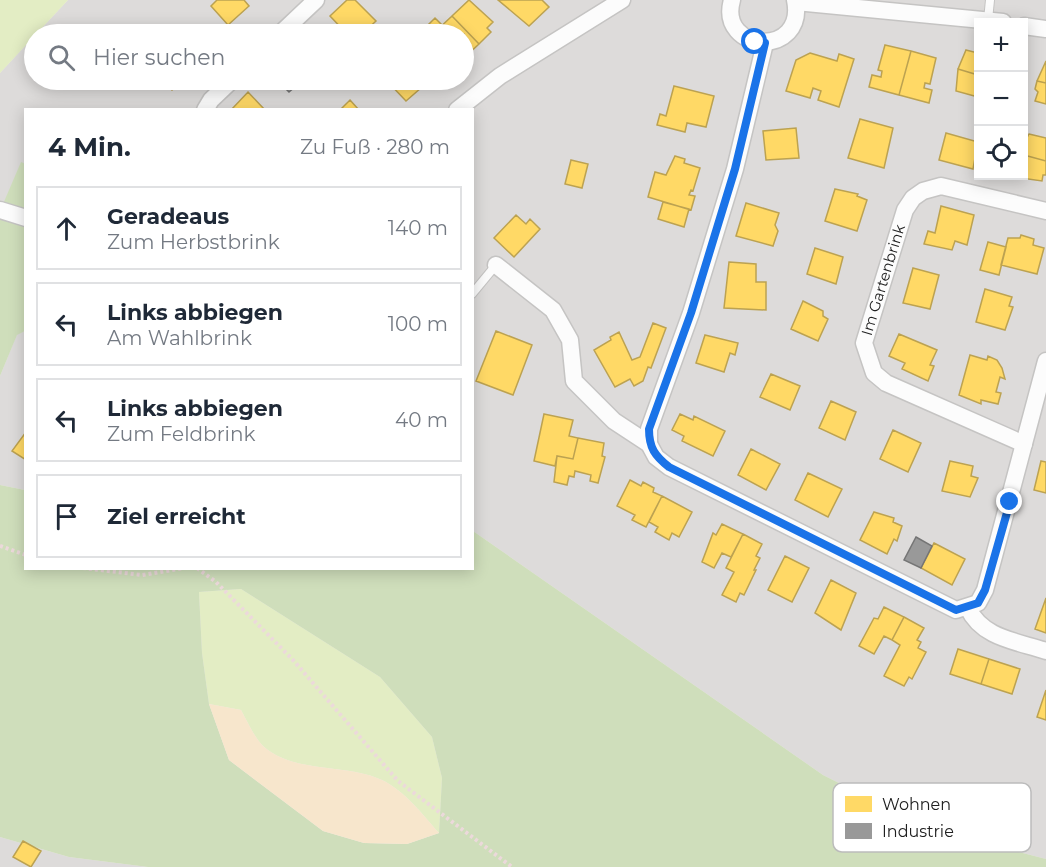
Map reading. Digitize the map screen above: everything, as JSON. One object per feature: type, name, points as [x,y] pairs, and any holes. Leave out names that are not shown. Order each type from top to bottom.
[{"type":"street","points":[[291,24],[316,0]]},
{"type":"street","points":[[460,108],[500,76],[622,0]]},
{"type":"street","points":[[732,0],[732,21],[737,30],[746,38],[765,43],[779,39],[790,30],[795,19],[796,1],[825,2],[974,19]]},
{"type":"street","points":[[1028,27],[1046,29]]},
{"type":"street","points":[[765,43],[735,169],[691,313],[649,429],[649,444],[656,457],[680,472],[942,606],[956,610],[968,608],[978,603],[985,590],[1046,361]]},
{"type":"street","points":[[206,108],[222,90]]},
{"type":"street","name":"Im Gartenbrink","points":[[1024,444],[886,383],[874,373],[864,343],[905,210],[923,191],[941,186],[1046,211]]},
{"type":"street","points":[[0,210],[24,217]]},
{"type":"street","points":[[496,265],[553,310],[570,339],[574,381],[614,421],[649,444]]},
{"type":"street","points":[[968,608],[974,622],[984,631],[1046,651]]},
{"type":"lane","points":[[990,0],[994,18]]},
{"type":"lane","points":[[474,292],[496,265]]},
{"type":"path","points":[[0,546],[24,554]]},
{"type":"path","points":[[100,570],[142,575],[172,570]]},
{"type":"path","points":[[200,570],[216,582],[293,660],[398,781],[512,867]]},
{"type":"shaded area","points":[[68,0],[1046,0],[1046,859],[1019,852],[1031,852],[1031,783],[839,783],[823,775],[474,532],[474,108],[24,108],[24,214],[0,202],[0,73],[24,47],[24,90],[474,90],[474,24],[45,24]]},
{"type":"shaded area","points":[[24,331],[24,490],[0,485],[0,376],[17,334]]},
{"type":"shaded area","points":[[0,837],[69,857],[148,867],[0,867]]},
{"type":"green space","points":[[0,0],[68,0],[46,24],[24,24],[24,47],[0,73]]},
{"type":"green space","points":[[21,162],[24,163],[24,332],[17,335],[0,376],[0,211]]},
{"type":"green space","points":[[0,485],[24,490],[24,570],[474,570],[474,532],[823,775],[839,783],[833,783],[833,852],[1019,852],[1046,859],[1046,867],[148,867],[69,857],[0,837]],"holes":[[[241,589],[380,677],[432,737],[442,778],[439,833],[407,844],[364,843],[323,831],[229,760],[209,704],[202,653],[199,592]]]},
{"type":"green space","points":[[241,589],[380,677],[432,737],[442,778],[439,833],[406,797],[391,785],[368,775],[305,765],[275,755],[263,746],[241,710],[209,704],[202,653],[199,592]]},
{"type":"sand","points":[[209,704],[241,710],[263,746],[275,755],[305,765],[368,775],[391,785],[420,811],[439,833],[407,844],[364,843],[323,831],[229,760]]},
{"type":"building: Wohnen","points":[[217,0],[244,0],[249,6],[227,24],[211,6]]},
{"type":"building: Wohnen","points":[[347,0],[355,0],[376,21],[373,24],[338,24],[330,16]]},
{"type":"building: Wohnen","points":[[469,0],[493,22],[487,28],[491,32],[479,44],[474,39],[474,24],[460,24],[452,16]]},
{"type":"building: Wohnen","points":[[498,0],[542,0],[549,7],[529,26]]},
{"type":"building: Wohnen","points":[[452,16],[460,24],[444,24]]},
{"type":"building: Wohnen","points":[[435,18],[441,24],[429,24]]},
{"type":"building: Wohnen","points":[[474,39],[479,44],[474,49]]},
{"type":"building: Wohnen","points":[[885,45],[911,51],[899,95],[869,87],[872,75],[881,77],[882,71],[878,70]]},
{"type":"building: Wohnen","points":[[966,50],[974,52],[974,74],[958,69]]},
{"type":"building: Wohnen","points":[[911,51],[936,58],[930,84],[925,83],[924,88],[932,90],[929,103],[899,95]]},
{"type":"building: Wohnen","points":[[810,53],[837,61],[839,54],[854,59],[839,107],[818,100],[821,91],[813,88],[810,98],[786,91],[796,60]]},
{"type":"building: Wohnen","points":[[1046,61],[1046,83],[1037,81]]},
{"type":"building: Wohnen","points":[[958,69],[974,74],[974,96],[956,91]]},
{"type":"building: Wohnen","points":[[1037,81],[1046,83],[1046,104],[1035,101],[1038,92],[1035,89]]},
{"type":"building: Wohnen","points":[[674,86],[714,96],[706,127],[687,123],[685,132],[657,125],[660,114],[666,116]]},
{"type":"building: Wohnen","points":[[396,90],[419,90],[406,101]]},
{"type":"building: Wohnen","points":[[248,92],[263,108],[233,108]]},
{"type":"building: Wohnen","points":[[350,100],[357,108],[342,108]]},
{"type":"building: Wohnen","points":[[860,119],[893,128],[884,168],[848,158]]},
{"type":"building: Wohnen","points":[[796,128],[799,158],[766,160],[763,131]]},
{"type":"building: Wohnen","points":[[946,133],[974,141],[973,169],[939,160]]},
{"type":"building: Wohnen","points":[[1029,134],[1046,138],[1046,161],[1028,156]]},
{"type":"building: Wohnen","points":[[675,156],[685,159],[684,163],[700,168],[693,191],[691,190],[689,195],[695,196],[691,210],[648,197],[655,172],[666,175]]},
{"type":"building: Wohnen","points":[[1028,156],[1046,161],[1046,175],[1043,175],[1042,181],[1028,179]]},
{"type":"building: Wohnen","points":[[571,160],[588,164],[582,188],[565,184]]},
{"type":"building: Wohnen","points":[[835,189],[858,194],[857,196],[867,200],[857,231],[825,221]]},
{"type":"building: Wohnen","points":[[663,202],[689,209],[684,227],[658,219]]},
{"type":"building: Wohnen","points":[[746,203],[779,213],[775,225],[778,231],[773,246],[736,236]]},
{"type":"building: Wohnen","points":[[941,206],[974,215],[967,245],[955,241],[952,250],[924,244],[928,231],[935,233]]},
{"type":"building: Wohnen","points":[[516,215],[526,224],[530,219],[540,229],[514,257],[494,238]]},
{"type":"building: Wohnen","points":[[1021,235],[1034,239],[1033,245],[1044,248],[1037,274],[1001,265],[1008,238],[1020,238]]},
{"type":"building: Wohnen","points":[[988,242],[1006,247],[999,275],[980,270]]},
{"type":"building: Wohnen","points":[[815,248],[843,257],[836,284],[807,274]]},
{"type":"building: Wohnen","points":[[729,262],[756,264],[756,282],[766,282],[766,310],[724,308]]},
{"type":"building: Wohnen","points":[[913,268],[939,275],[930,309],[903,303]]},
{"type":"building: Wohnen","points":[[985,289],[1012,297],[1009,306],[1013,307],[1005,330],[976,322]]},
{"type":"building: Wohnen","points":[[803,301],[823,311],[823,316],[828,319],[818,341],[791,329]]},
{"type":"building: Wohnen","points":[[653,323],[666,328],[651,368],[648,367],[643,381],[634,386],[630,379],[615,387],[594,350],[611,340],[610,337],[619,332],[632,360],[640,357]]},
{"type":"building: Wohnen","points":[[496,331],[532,345],[513,395],[476,381]]},
{"type":"building: Wohnen","points":[[899,334],[937,350],[930,365],[934,366],[928,381],[902,369],[905,363],[889,356]]},
{"type":"building: Wohnen","points":[[705,335],[738,343],[735,355],[730,353],[724,372],[696,363]]},
{"type":"building: Wohnen","points":[[970,355],[987,360],[988,356],[997,360],[1002,368],[1005,379],[1000,377],[996,392],[1001,393],[998,404],[981,400],[981,404],[959,395]]},
{"type":"building: Wohnen","points":[[771,374],[800,386],[790,410],[760,397]]},
{"type":"building: Wohnen","points":[[831,401],[856,412],[845,440],[819,428]]},
{"type":"building: Wohnen","points":[[544,414],[573,420],[569,436],[578,438],[573,459],[557,456],[555,466],[534,461]]},
{"type":"building: Wohnen","points":[[680,414],[693,420],[694,416],[725,431],[713,456],[682,441],[684,436],[672,430]]},
{"type":"building: Wohnen","points":[[893,430],[921,443],[908,472],[880,459]]},
{"type":"building: Wohnen","points":[[24,435],[24,459],[12,451]]},
{"type":"building: Wohnen","points":[[578,438],[604,443],[602,456],[605,457],[598,483],[590,481],[591,475],[575,471],[574,477],[569,476],[567,485],[554,482],[557,456],[573,459]]},
{"type":"building: Wohnen","points":[[751,449],[780,464],[766,490],[738,475]]},
{"type":"building: Wohnen","points":[[950,461],[973,466],[971,476],[978,478],[970,497],[942,491]]},
{"type":"building: Wohnen","points":[[1041,461],[1046,462],[1046,493],[1034,490]]},
{"type":"building: Wohnen","points":[[808,473],[842,489],[828,517],[795,500]]},
{"type":"building: Wohnen","points":[[630,480],[641,486],[643,482],[654,488],[653,492],[662,496],[646,527],[632,520],[635,515],[617,506]]},
{"type":"building: Wohnen","points":[[662,496],[692,512],[679,537],[672,533],[669,540],[655,532],[658,527],[649,522]]},
{"type":"building: Wohnen","points":[[874,512],[894,518],[893,522],[902,526],[897,541],[894,539],[887,554],[860,540]]},
{"type":"building: Wohnen","points":[[722,524],[743,534],[731,557],[722,553],[714,568],[702,562],[713,533],[716,535]]},
{"type":"building: Wohnen","points":[[743,534],[762,544],[756,556],[760,558],[754,570],[756,570],[744,595],[740,593],[736,602],[722,595],[734,572],[726,568]]},
{"type":"building: Wohnen","points":[[934,543],[965,559],[952,585],[921,568]]},
{"type":"building: Wohnen","points":[[785,556],[809,568],[792,602],[768,590]]},
{"type":"building: Wohnen","points":[[831,580],[856,593],[841,630],[815,613]]},
{"type":"building: Wohnen","points":[[1046,598],[1046,633],[1035,629]]},
{"type":"building: Wohnen","points":[[884,607],[904,617],[892,640],[884,636],[874,654],[859,646],[874,618],[878,619]]},
{"type":"building: Wohnen","points":[[904,617],[924,628],[917,640],[921,642],[918,648],[926,652],[912,679],[909,677],[904,686],[884,676],[900,645],[892,640]]},
{"type":"building: Wohnen","points":[[958,649],[989,659],[981,684],[950,674]]},
{"type":"building: Wohnen","points":[[989,659],[1020,669],[1012,694],[981,684]]},
{"type":"building: Wohnen","points":[[1046,690],[1046,720],[1037,717]]},
{"type":"building: Wohnen","points":[[23,841],[41,851],[31,867],[13,857]]},
{"type":"building: Industrie","points":[[916,537],[932,546],[921,568],[904,560]]},
{"type":"route","points":[[755,42],[765,43],[735,169],[691,313],[649,429],[649,444],[656,457],[669,467],[942,606],[956,610],[978,603],[985,590],[1010,502]]}]
